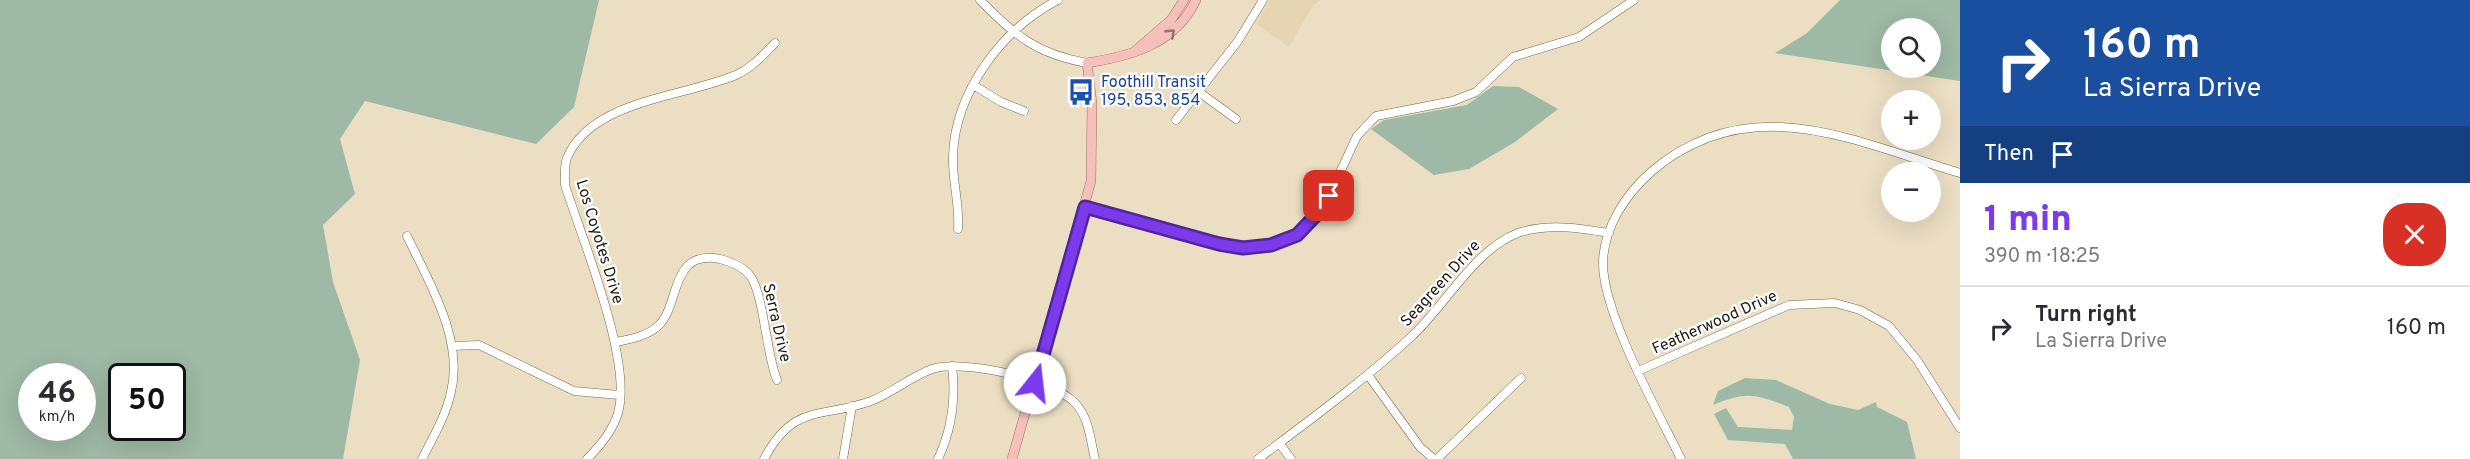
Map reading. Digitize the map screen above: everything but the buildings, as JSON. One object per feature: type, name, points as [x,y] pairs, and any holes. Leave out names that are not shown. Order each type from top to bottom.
[{"type":"main road","points":[[1135,51],[1171,20],[1184,0]]},
{"type":"main road","points":[[1012,459],[1091,181],[1093,147],[1087,63],[1115,59],[1135,51],[1148,49],[1166,38],[1191,10],[1196,0]]},
{"type":"street","points":[[980,0],[1012,33],[1062,58],[1087,63]]},
{"type":"street","points":[[958,229],[959,219],[953,180],[954,139],[958,119],[986,61],[1026,20],[1058,0]]},
{"type":"street","points":[[1176,120],[1238,41],[1263,0]]},
{"type":"street","points":[[1085,207],[1219,244],[1243,248],[1271,245],[1297,235],[1317,214],[1329,196],[1357,136],[1376,116],[1453,101],[1476,92],[1513,57],[1579,37],[1634,0]]},
{"type":"street","name":"Los Coyotes Drive","points":[[587,459],[611,429],[619,412],[616,342],[565,185],[566,160],[577,139],[614,112],[736,75],[757,62],[775,43]]},
{"type":"street","points":[[975,86],[1001,102],[1024,111]]},
{"type":"street","points":[[1199,92],[1236,119]]},
{"type":"street","points":[[1681,459],[1638,371],[1608,296],[1603,262],[1609,233],[1622,204],[1644,178],[1669,157],[1704,138],[1746,127],[1789,125],[1826,132],[1960,173]]},
{"type":"street","name":"Seagreen Drive","points":[[1258,459],[1368,375],[1434,316],[1492,247],[1518,233],[1548,228],[1575,228],[1609,233]]},
{"type":"street","points":[[407,236],[438,303],[452,346],[454,369],[452,391],[442,419],[422,459]]},
{"type":"street","name":"Serra Drive","points":[[616,342],[640,337],[658,326],[669,312],[674,290],[682,273],[694,262],[712,258],[734,262],[751,277],[758,297],[770,361],[777,380]]},
{"type":"street","name":"Featherwood Drive","points":[[1638,371],[1789,305],[1835,303],[1860,310],[1890,326],[1917,360],[1960,429]]},
{"type":"street","points":[[452,346],[480,345],[574,391],[619,394]]},
{"type":"street","points":[[938,459],[947,436],[954,401],[951,366]]},
{"type":"street","points":[[764,459],[780,433],[803,417],[884,396],[933,369],[951,366],[988,369],[1051,387],[1076,404],[1089,429],[1095,459]]},
{"type":"street","points":[[1368,375],[1420,447],[1435,459],[1521,378]]},
{"type":"street","points":[[843,459],[852,406]]},
{"type":"street","points":[[1279,443],[1291,459]]},
{"type":"shaded area","points":[[1270,0],[1322,0],[1313,5],[1289,47],[1256,24]]},
{"type":"green space","points":[[0,0],[599,0],[574,107],[536,144],[365,101],[340,139],[355,194],[323,225],[333,282],[360,360],[343,459],[0,459]]},
{"type":"green space","points":[[1840,0],[1960,0],[1960,81],[1940,78],[1941,18],[1881,18],[1881,69],[1775,53],[1807,33]]},
{"type":"green space","points":[[1493,86],[1519,87],[1558,109],[1515,142],[1469,169],[1434,175],[1371,129],[1384,120],[1467,105]]},
{"type":"green space","points":[[1745,378],[1776,380],[1830,404],[1858,410],[1876,402],[1877,407],[1907,422],[1916,459],[1793,459],[1785,444],[1728,440],[1714,414],[1726,408],[1738,427],[1792,430],[1794,417],[1789,407],[1768,399],[1743,396],[1713,405],[1718,391]]},
{"type":"place","name":"Foothill Transit 195, 853, 854","points":[[1081,92]]},
{"type":"route","points":[[1035,383],[1085,207],[1219,244],[1243,248],[1271,245],[1297,235],[1317,214],[1329,196]]}]
